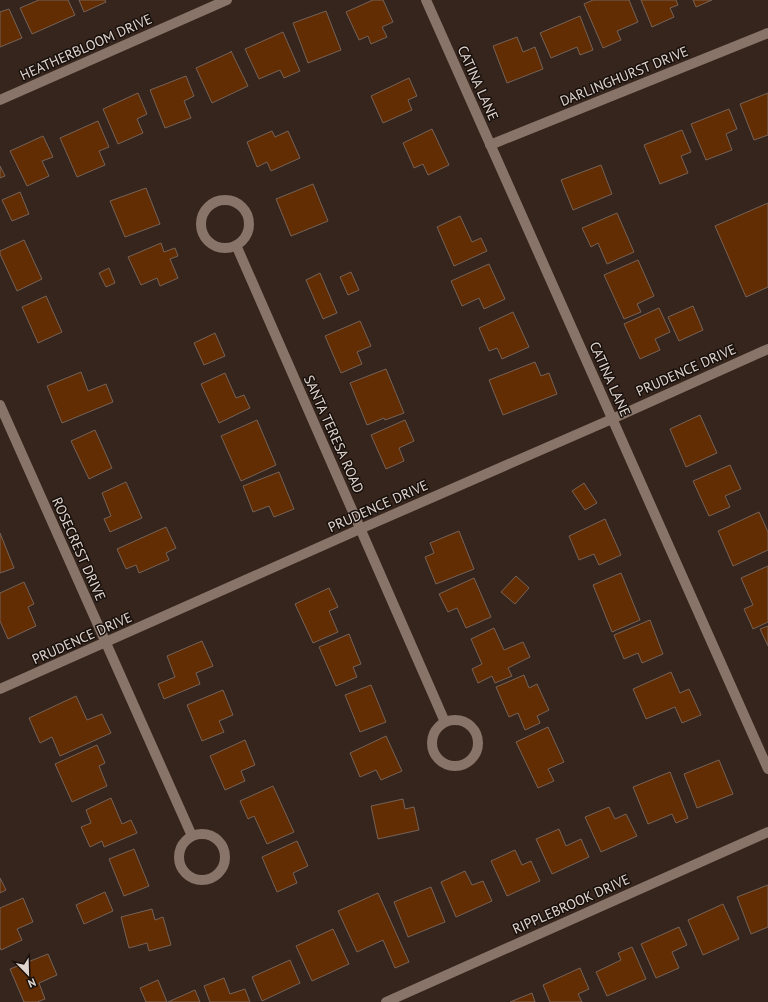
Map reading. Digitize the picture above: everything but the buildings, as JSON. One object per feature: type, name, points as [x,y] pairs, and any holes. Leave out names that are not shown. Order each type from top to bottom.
[{"type":"street","name":"HEATHERBLOOM DRIVE","points":[[0,100],[227,0]]},
{"type":"street","name":"CATINA LANE","points":[[426,0],[768,769]]},
{"type":"street","name":"DARLINGHURST DRIVE","points":[[490,145],[768,32]]},
{"type":"street","points":[[227,200],[240,206],[245,212],[248,219],[246,234],[236,245],[220,247],[212,244],[206,239],[202,232],[202,216],[206,209],[212,204],[227,200]]},
{"type":"street","name":"SANTA TERESA ROAD","points":[[236,245],[445,722]]},
{"type":"street","name":"PRUDENCE DRIVE","points":[[0,689],[768,349]]},
{"type":"street","name":"ROSECREST DRIVE","points":[[0,405],[192,836]]},
{"type":"street","points":[[452,720],[466,722],[472,726],[476,732],[478,739],[476,754],[471,761],[464,765],[456,766],[445,764],[441,762],[432,749],[434,734],[438,727],[445,722],[452,720]]},
{"type":"street","name":"RIPPLEBROOK DRIVE","points":[[386,1002],[768,832]]},
{"type":"street","points":[[200,833],[214,836],[224,847],[226,854],[222,869],[217,875],[210,879],[195,879],[188,876],[182,870],[179,862],[181,846],[192,836],[200,833]]}]
